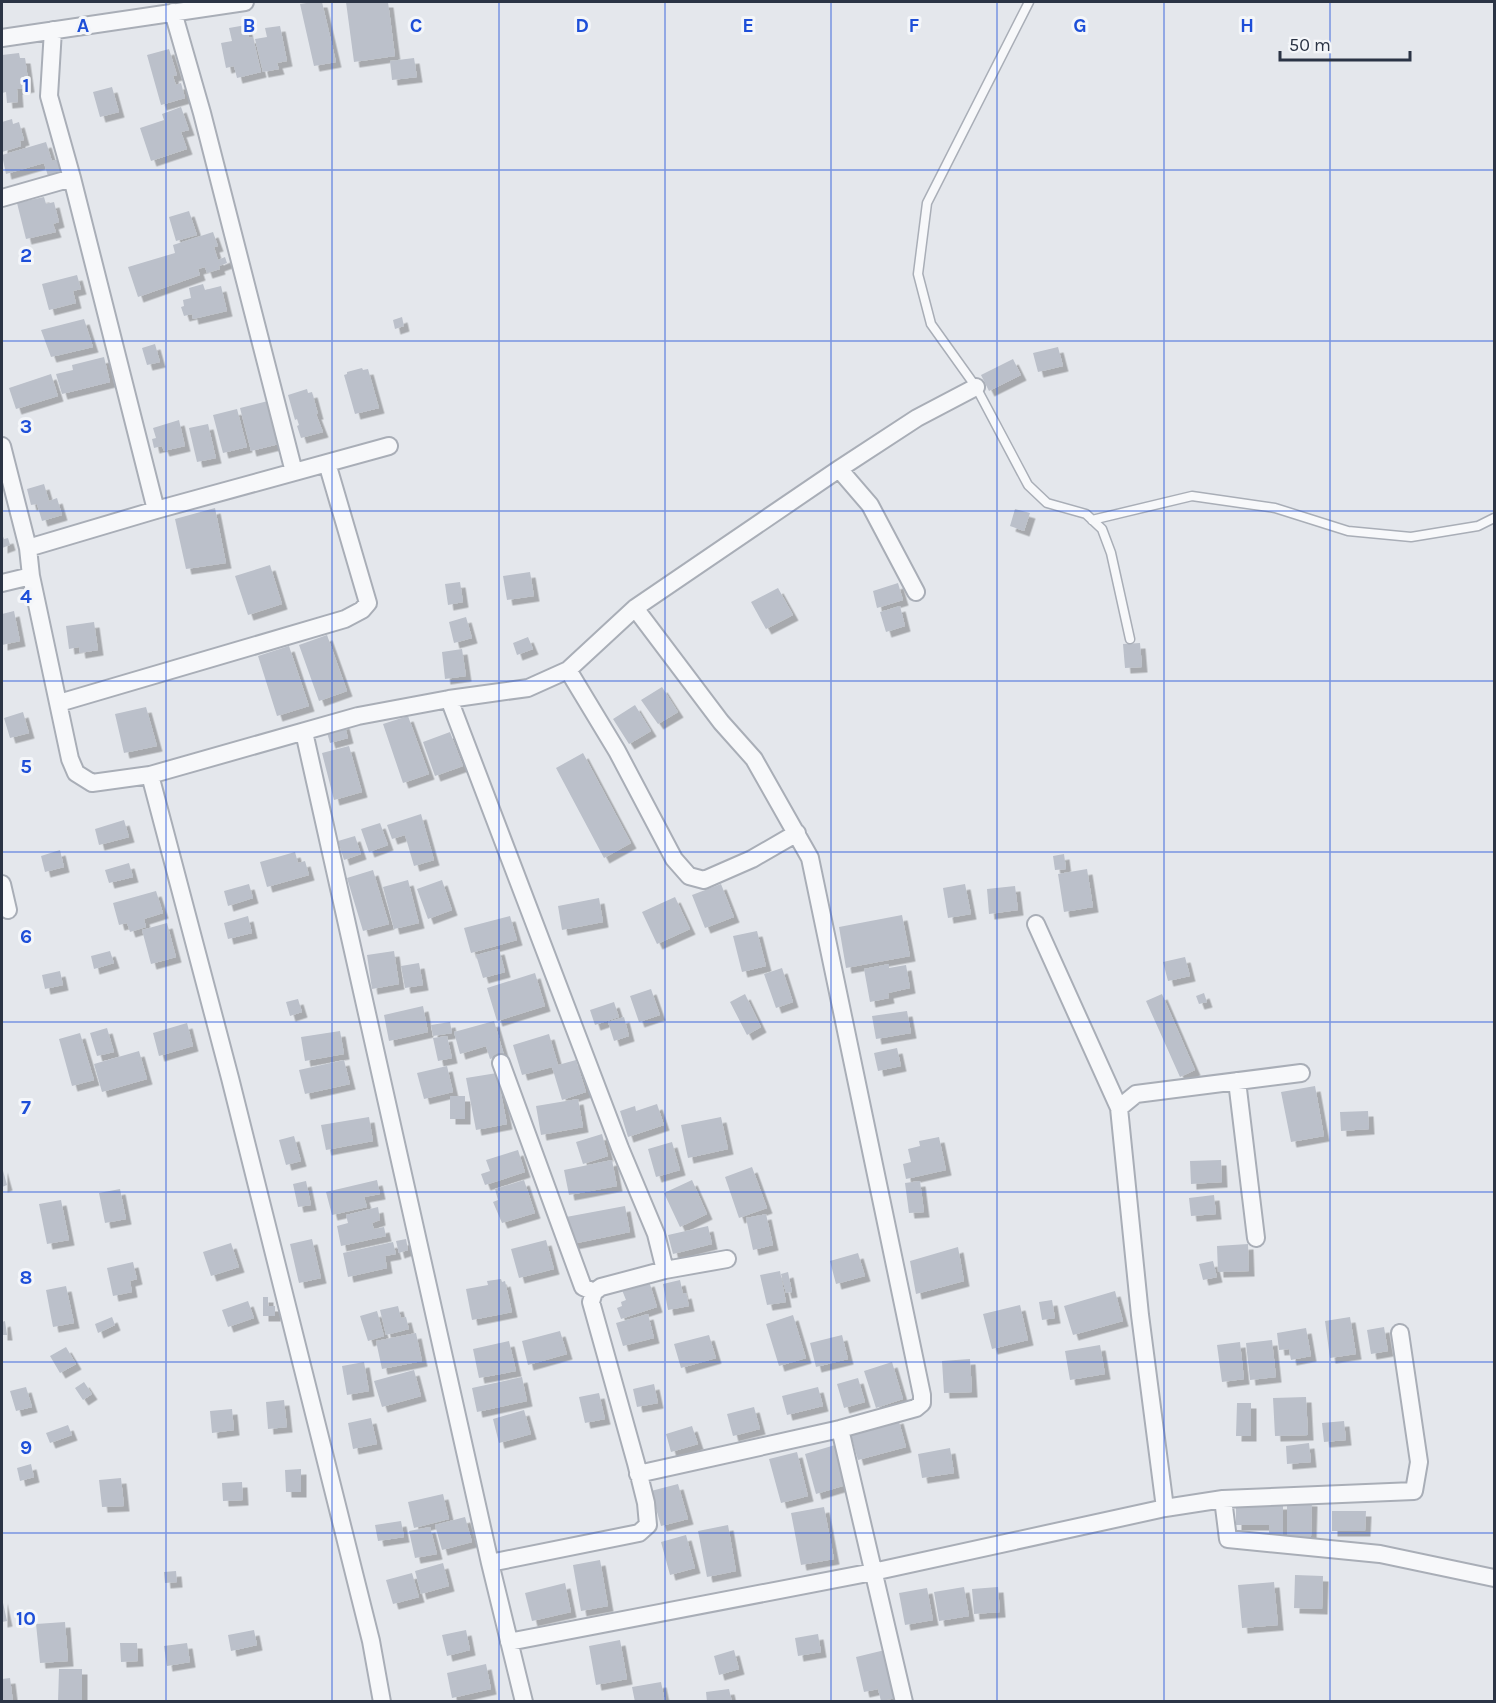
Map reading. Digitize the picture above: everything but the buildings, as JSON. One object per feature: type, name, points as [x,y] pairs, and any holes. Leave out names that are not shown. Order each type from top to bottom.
[{"type":"street","points":[[2,38],[245,2]]},
{"type":"street","points":[[173,12],[202,113],[294,472]]},
{"type":"street","points":[[53,30],[49,96],[156,510]]},
{"type":"street","points":[[2,198],[72,178]]},
{"type":"street","points":[[2,446],[28,548],[31,576],[70,759],[76,773],[92,783],[150,775],[357,716],[449,699],[528,688],[568,670],[635,608],[839,469],[917,418],[976,387]]},
{"type":"street","points":[[28,548],[389,446]]},
{"type":"street","points":[[59,703],[345,619],[362,610],[368,603],[327,463]]},
{"type":"street","points":[[839,469],[870,505],[916,592]]},
{"type":"street","points":[[2,583],[31,576]]},
{"type":"street","points":[[635,608],[721,722],[754,759],[810,858],[922,1395],[922,1403],[916,1408],[840,1429],[638,1474]]},
{"type":"street","points":[[568,670],[617,751],[674,859],[689,876],[704,880],[752,859],[797,832]]},
{"type":"street","points":[[449,699],[620,1148],[656,1234],[665,1270]]},
{"type":"street","points":[[304,732],[490,1563],[524,1701]]},
{"type":"street","points":[[150,775],[230,1078],[371,1641],[382,1701]]},
{"type":"street","points":[[2,884],[8,910]]},
{"type":"street","points":[[1036,924],[1119,1108],[1140,1315],[1165,1508]]},
{"type":"street","points":[[501,1063],[583,1287],[594,1292]]},
{"type":"street","points":[[1119,1108],[1136,1094],[1302,1073]]},
{"type":"street","points":[[1237,1081],[1256,1238]]},
{"type":"street","points":[[490,1563],[639,1533],[648,1525],[646,1503],[591,1302],[594,1292],[601,1287],[665,1270],[727,1259]]},
{"type":"street","points":[[509,1642],[873,1572],[1165,1508],[1223,1499],[1414,1491],[1419,1462],[1400,1333]]},
{"type":"street","points":[[840,1429],[904,1701]]},
{"type":"street","points":[[1223,1499],[1227,1539],[1380,1554],[1494,1578]]},
{"type":"lane","points":[[1029,2],[927,203],[918,274],[931,324],[976,387],[1028,485],[1047,503],[1086,514],[1102,529],[1111,553],[1130,639]]},
{"type":"lane","points":[[1092,520],[1192,496],[1275,508],[1348,531],[1411,537],[1478,526],[1494,518]]}]
